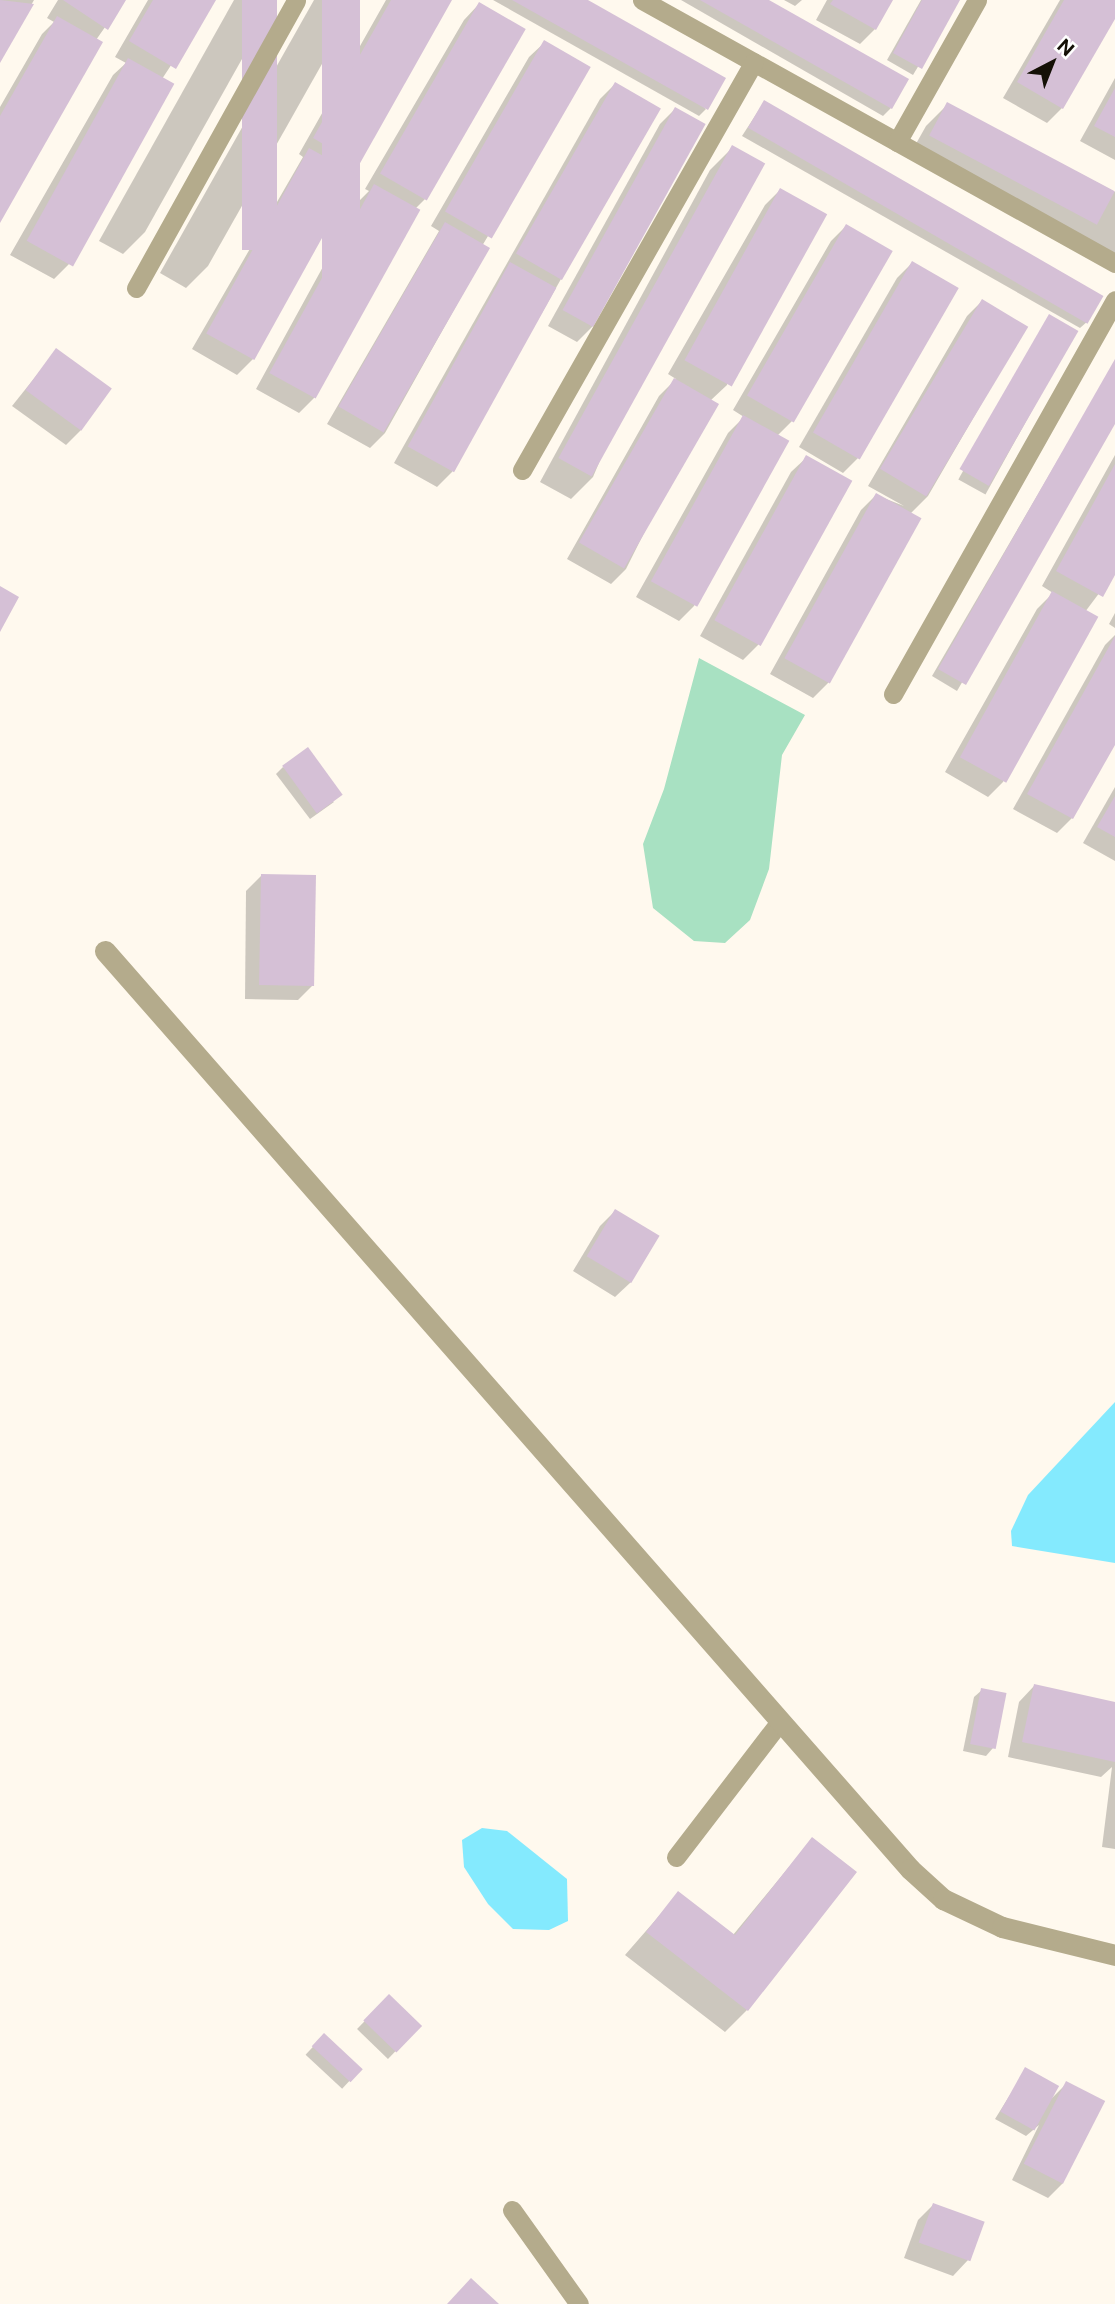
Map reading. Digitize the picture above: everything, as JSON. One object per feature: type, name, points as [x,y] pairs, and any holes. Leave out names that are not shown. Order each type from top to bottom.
[{"type":"street","points":[[105,951],[778,1724],[910,1869],[943,1899],[1002,1927],[1115,1955]]},
{"type":"lane","points":[[136,288],[296,0]]},
{"type":"lane","points":[[642,0],[1115,263]]},
{"type":"lane","points":[[897,142],[977,0]]},
{"type":"lane","points":[[522,470],[754,62]]},
{"type":"lane","points":[[893,694],[1115,300]]},
{"type":"lane","points":[[676,1857],[778,1724]]},
{"type":"lane","points":[[512,2210],[579,2304]]},
{"type":"green space","points":[[699,658],[805,715],[782,755],[769,869],[750,920],[725,943],[694,941],[653,908],[643,844],[664,789]]},
{"type":"water","points":[[1115,1402],[1115,1563],[1012,1546],[1011,1531],[1028,1495]]},
{"type":"water","points":[[482,1828],[507,1831],[567,1879],[568,1921],[549,1930],[513,1929],[488,1904],[464,1867],[462,1840]]},
{"type":"building","points":[[0,0],[34,4],[0,63]]},
{"type":"building","points":[[63,0],[126,0],[108,30]]},
{"type":"building","points":[[153,0],[216,0],[176,69],[129,41]]},
{"type":"building","points":[[242,0],[277,0],[277,250],[242,250]]},
{"type":"building","points":[[322,0],[360,0],[360,288],[322,288]]},
{"type":"building","points":[[391,0],[452,0],[359,165],[313,138]]},
{"type":"building","points":[[512,0],[588,0],[726,78],[708,110]]},
{"type":"building","points":[[700,0],[769,0],[909,79],[892,109]]},
{"type":"building","points":[[833,0],[893,0],[876,30],[830,4]]},
{"type":"building","points":[[922,0],[960,0],[922,69],[893,53]]},
{"type":"building","points":[[1064,0],[1115,0],[1115,19],[1063,109],[1017,82]]},
{"type":"building","points":[[479,2],[526,29],[427,200],[380,173]]},
{"type":"building","points":[[57,16],[103,42],[0,223],[0,116]]},
{"type":"building","points":[[544,40],[591,67],[492,238],[445,211]]},
{"type":"building","points":[[128,58],[174,84],[73,266],[27,241]]},
{"type":"building","points":[[615,82],[661,108],[562,280],[516,253]]},
{"type":"building","points":[[1115,88],[1115,137],[1094,126]]},
{"type":"building","points":[[764,100],[1103,296],[1087,324],[748,128]]},
{"type":"building","points":[[947,102],[1115,191],[1097,225],[929,136]]},
{"type":"building","points":[[675,107],[706,124],[593,327],[563,310]]},
{"type":"building","points":[[732,145],[765,163],[592,477],[558,458]]},
{"type":"building","points":[[309,148],[357,175],[254,360],[206,333]]},
{"type":"building","points":[[374,184],[420,210],[316,399],[269,373]]},
{"type":"building","points":[[780,188],[827,214],[732,386],[684,360]]},
{"type":"building","points":[[445,222],[490,248],[384,432],[338,406]]},
{"type":"building","points":[[846,224],[893,251],[794,422],[747,395]]},
{"type":"building","points":[[912,261],[959,288],[860,459],[813,432]]},
{"type":"building","points":[[510,262],[556,288],[454,472],[408,447]]},
{"type":"building","points":[[982,299],[1028,327],[926,497],[880,469]]},
{"type":"building","points":[[1049,314],[1078,331],[989,486],[960,469]]},
{"type":"building","points":[[56,348],[112,389],[81,431],[25,390]]},
{"type":"building","points":[[1115,359],[1115,424],[966,685],[938,669]]},
{"type":"building","points":[[674,378],[719,404],[624,569],[579,543]]},
{"type":"building","points":[[743,415],[789,441],[697,607],[651,581]]},
{"type":"building","points":[[806,455],[852,481],[761,646],[714,620]]},
{"type":"building","points":[[1115,464],[1115,575],[1103,597],[1056,571]]},
{"type":"building","points":[[876,493],[921,518],[830,684],[784,658]]},
{"type":"building","points":[[0,586],[19,597],[0,632]]},
{"type":"building","points":[[1052,591],[1098,617],[1006,783],[960,757]]},
{"type":"building","points":[[1115,636],[1115,745],[1073,819],[1027,794]]},
{"type":"building","points":[[308,747],[343,795],[317,814],[282,766]]},
{"type":"building","points":[[1115,796],[1115,837],[1097,827]]},
{"type":"building","points":[[261,874],[316,875],[314,986],[259,985]]},
{"type":"building","points":[[615,1209],[660,1236],[631,1283],[587,1256]]},
{"type":"building","points":[[1034,1684],[1115,1702],[1115,1762],[1022,1742]]},
{"type":"building","points":[[981,1688],[1007,1693],[996,1749],[970,1744]]},
{"type":"building","points":[[812,1837],[857,1872],[748,2011],[646,1932],[678,1891],[735,1935]]},
{"type":"building","points":[[389,1994],[422,2026],[396,2053],[363,2021]]},
{"type":"building","points":[[324,2033],[363,2069],[350,2082],[312,2046]]},
{"type":"building","points":[[1025,2067],[1059,2086],[1034,2131],[1000,2112]]},
{"type":"building","points":[[1066,2081],[1105,2101],[1063,2184],[1024,2164]]},
{"type":"building","points":[[933,2203],[985,2222],[970,2261],[919,2242]]},
{"type":"building","points":[[471,2278],[499,2304],[447,2304]]}]
